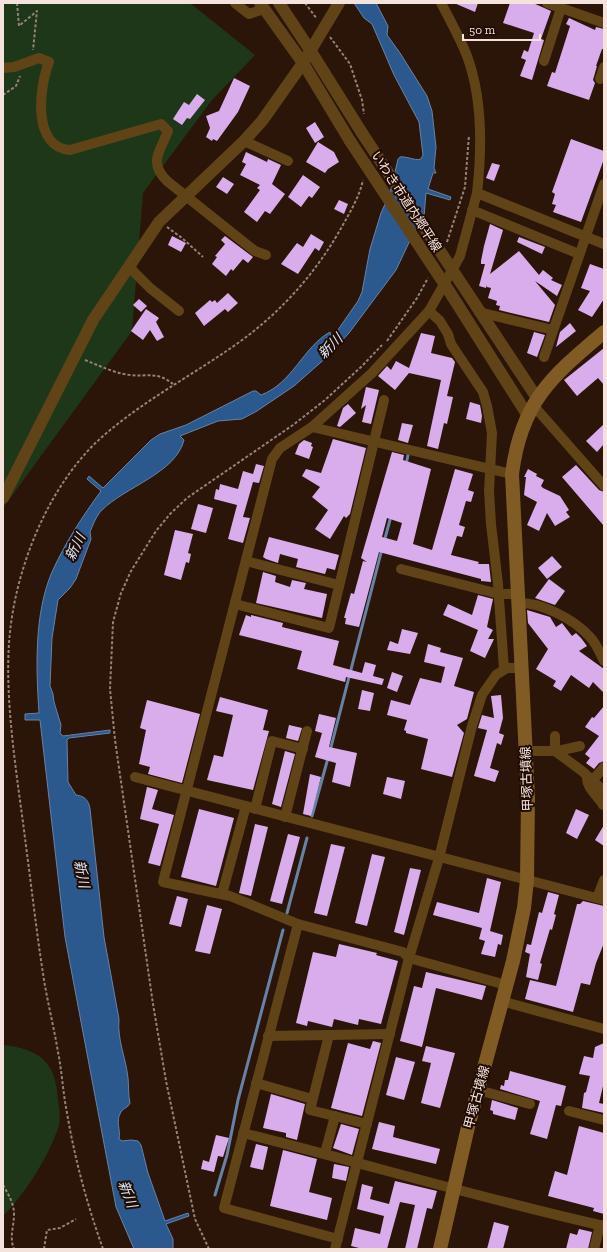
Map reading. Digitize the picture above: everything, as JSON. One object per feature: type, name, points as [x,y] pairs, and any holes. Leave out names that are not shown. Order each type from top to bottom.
[{"type":"main road","name":"甲塚古墳線","points":[[440,1249],[478,1090],[513,961],[524,908],[527,880],[528,798],[512,474],[518,441],[533,406],[552,378],[604,332]]},
{"type":"street","points":[[235,3],[249,14],[262,6]]},
{"type":"street","name":"いわき市道内郷平線","points":[[279,3],[362,134],[461,283],[533,406]]},
{"type":"street","points":[[3,498],[92,320],[160,222],[244,141],[262,121],[303,63],[338,3]]},
{"type":"street","points":[[441,3],[467,56],[475,84],[480,146],[477,194],[460,256],[429,311],[372,373],[312,427],[280,448],[272,459],[163,882],[222,894],[298,924],[402,952],[409,958],[506,985]]},
{"type":"street","points":[[547,3],[604,23]]},
{"type":"street","name":"いわき市道内郷平線","points":[[262,6],[303,63],[350,141],[449,291],[533,406]]},
{"type":"street","points":[[544,61],[561,8]]},
{"type":"street","points":[[3,68],[39,58],[49,62],[46,70],[40,104],[46,137],[60,149],[70,150],[161,124],[168,131],[158,152],[157,168],[167,181],[256,251],[266,255]]},
{"type":"street","points":[[600,79],[604,67]]},
{"type":"street","points":[[244,141],[288,161]]},
{"type":"street","points":[[544,357],[604,184]]},
{"type":"street","points":[[477,194],[604,244]]},
{"type":"street","points":[[472,210],[579,254]]},
{"type":"street","points":[[129,267],[150,288],[180,311]]},
{"type":"street","points":[[429,311],[440,321],[448,334],[451,344],[483,392],[492,433],[489,491],[499,594],[504,669]]},
{"type":"street","points":[[479,312],[553,330]]},
{"type":"street","points":[[235,604],[329,628],[384,400]]},
{"type":"street","points":[[533,406],[604,486]]},
{"type":"street","points":[[312,427],[512,474]]},
{"type":"street","points":[[246,561],[339,585]]},
{"type":"street","points":[[401,569],[517,598],[537,605],[564,618],[584,631],[591,638],[604,661]]},
{"type":"street","points":[[335,1249],[409,958],[439,858],[472,726],[482,695],[496,676],[504,669],[521,668]]},
{"type":"street","points":[[285,817],[307,731]]},
{"type":"street","points":[[555,736],[555,751]]},
{"type":"street","points":[[222,894],[272,741],[303,749]]},
{"type":"street","points":[[525,751],[555,751],[580,746]]},
{"type":"street","points":[[555,751],[590,778],[604,791]]},
{"type":"street","points":[[602,805],[586,781],[604,767]]},
{"type":"street","points":[[135,777],[439,858],[601,899],[604,880]]},
{"type":"street","points":[[298,924],[224,1208],[338,1238]]},
{"type":"street","points":[[501,1001],[604,1029]]},
{"type":"street","points":[[268,1036],[390,1034]]},
{"type":"street","points":[[329,1035],[310,1110],[367,1124]]},
{"type":"street","points":[[256,1083],[312,1099]]},
{"type":"street","points":[[478,1090],[530,1104]]},
{"type":"street","points":[[569,1112],[604,1120]]},
{"type":"street","points":[[325,1153],[335,1116]]},
{"type":"street","points":[[243,1133],[325,1153],[541,1212],[602,1226],[594,1249]]},
{"type":"path","points":[[17,3],[19,26],[37,11],[33,60]]},
{"type":"path","points":[[305,3],[326,24],[350,64],[362,100],[365,119]]},
{"type":"path","points":[[3,95],[18,83],[20,64]]},
{"type":"path","points":[[446,244],[465,187],[469,134]]},
{"type":"path","points":[[103,1249],[82,1184],[66,1112],[59,1054],[44,980],[12,729],[8,662],[14,605],[23,569],[34,536],[64,482],[86,453],[102,437],[172,384],[238,343],[269,319],[295,293],[327,254],[351,211],[363,184],[364,176]]},
{"type":"path","points":[[160,222],[204,257]]},
{"type":"path","points":[[209,1249],[194,1219],[166,1081],[153,1004],[115,740],[110,689],[113,622],[121,593],[131,571],[156,531],[170,514],[187,498],[211,480],[293,425],[325,400],[362,366],[388,340],[418,298],[432,271]]},
{"type":"path","points":[[75,356],[102,368],[131,375],[155,375],[165,378],[172,384]]},
{"type":"path","points":[[3,1185],[11,1198],[14,1215],[11,1236],[14,1249]]},
{"type":"path","points":[[44,1249],[47,1230],[60,1228],[76,1219]]},
{"type":"green space","points":[[3,3],[190,3],[255,55],[212,100],[143,193],[132,331],[3,508]]},
{"type":"green space","points":[[3,1045],[27,1050],[44,1060],[54,1076],[57,1087],[60,1119],[50,1149],[36,1174],[20,1197],[3,1216]]},
{"type":"water","name":"新川","points":[[354,3],[376,3],[388,26],[387,35],[427,96],[432,111],[436,147],[434,168],[436,173],[433,173],[428,189],[451,197],[450,200],[426,193],[424,217],[414,232],[396,270],[349,333],[328,356],[294,386],[257,411],[242,419],[218,421],[180,436],[184,440],[179,452],[171,462],[161,471],[123,494],[100,512],[90,532],[91,539],[76,579],[70,588],[58,600],[52,638],[50,686],[61,725],[60,733],[63,736],[110,730],[110,733],[69,738],[67,740],[68,782],[76,795],[82,796],[86,799],[90,809],[104,937],[119,1019],[120,1042],[128,1078],[130,1103],[119,1115],[119,1139],[122,1141],[138,1141],[141,1145],[148,1173],[165,1221],[188,1213],[189,1216],[166,1224],[173,1239],[173,1249],[134,1249],[116,1207],[65,937],[40,720],[25,720],[25,714],[39,713],[37,660],[39,623],[42,605],[46,588],[62,551],[101,491],[87,479],[89,476],[103,488],[151,440],[160,434],[186,425],[253,391],[256,391],[261,395],[272,389],[290,374],[312,346],[330,332],[331,337],[335,334],[358,301],[362,292],[370,249],[381,213],[390,193],[398,159],[403,157],[421,159],[423,155],[419,122],[394,75],[372,24],[364,18]]},
{"type":"building","points":[[454,3],[478,3],[475,12]]},
{"type":"building","points":[[510,3],[533,3],[551,11],[541,39],[544,40],[532,80],[520,76],[526,60],[521,58],[524,50],[528,52],[534,33],[503,23]]},
{"type":"building","points":[[569,18],[595,30],[596,27],[604,29],[604,49],[602,49],[596,66],[593,80],[595,83],[589,100],[547,86],[552,72],[555,73],[570,26],[566,24]]},
{"type":"building","points":[[234,78],[250,86],[238,112],[217,141],[213,139],[212,141],[206,137],[210,128],[206,116],[219,111]]},
{"type":"building","points":[[197,94],[205,100],[190,119],[187,118],[182,125],[173,119],[184,102],[189,105]]},
{"type":"building","points":[[315,122],[324,137],[315,143],[306,128]]},
{"type":"building","points":[[571,139],[604,151],[604,159],[581,222],[553,212],[556,205],[552,204],[555,194],[552,192]]},
{"type":"building","points":[[318,142],[334,152],[339,162],[328,169],[325,173],[306,162]]},
{"type":"building","points":[[246,152],[267,162],[268,159],[281,165],[272,184],[285,194],[270,214],[265,211],[257,222],[244,212],[260,190],[257,188],[260,185],[240,175],[246,164],[242,162]]},
{"type":"building","points":[[492,163],[500,165],[494,181],[486,178]]},
{"type":"building","points":[[303,175],[320,187],[312,198],[309,196],[301,207],[288,197]]},
{"type":"building","points":[[223,177],[234,184],[227,194],[216,187]]},
{"type":"building","points":[[339,200],[348,204],[344,214],[334,209]]},
{"type":"building","points":[[490,224],[503,230],[490,274],[519,251],[539,275],[543,270],[553,278],[551,280],[562,285],[557,296],[535,281],[555,305],[549,322],[499,310],[500,306],[496,305],[497,301],[488,298],[491,288],[487,287],[487,285],[486,288],[479,286],[485,264],[481,264],[481,261]]},
{"type":"building","points":[[311,234],[324,242],[319,251],[315,248],[298,274],[281,264],[297,243],[303,247]]},
{"type":"building","points":[[172,236],[186,243],[181,252],[168,245]]},
{"type":"building","points":[[225,236],[253,257],[248,263],[243,259],[233,271],[231,269],[226,276],[212,264],[217,257],[215,256],[225,244],[221,240]]},
{"type":"building","points":[[519,237],[545,247],[542,254],[517,242]]},
{"type":"building","points":[[590,264],[604,269],[604,299],[592,317],[578,310],[590,291],[581,288]]},
{"type":"building","points":[[228,293],[238,303],[228,312],[225,309],[204,326],[195,313],[210,300],[212,302],[215,300],[217,303]]},
{"type":"building","points":[[139,299],[147,306],[141,312],[133,305]]},
{"type":"building","points":[[146,309],[159,318],[156,322],[164,337],[157,341],[150,330],[143,340],[131,331]]},
{"type":"building","points":[[570,323],[576,331],[556,347],[560,332]]},
{"type":"building","points":[[534,332],[545,335],[537,357],[527,353]]},
{"type":"building","points":[[421,333],[435,336],[431,353],[452,358],[455,362],[447,396],[453,397],[447,424],[444,423],[438,449],[427,446],[441,380],[409,373],[395,390],[378,376],[387,366],[391,370],[396,361],[409,368]]},
{"type":"building","points":[[604,348],[604,385],[598,378],[577,396],[564,380]]},
{"type":"building","points":[[366,387],[379,390],[371,424],[362,422],[366,405],[361,409]]},
{"type":"building","points":[[470,402],[480,405],[482,416],[481,423],[466,419]]},
{"type":"building","points":[[348,404],[356,413],[340,427],[337,426],[343,408]]},
{"type":"building","points":[[402,423],[413,425],[408,443],[398,440]]},
{"type":"building","points":[[604,424],[604,444],[597,452],[586,441]]},
{"type":"building","points":[[333,439],[366,448],[350,514],[346,518],[344,516],[330,539],[315,529],[328,510],[312,497],[320,487],[302,476],[306,469],[321,473]]},
{"type":"building","points":[[304,440],[312,443],[311,446],[313,447],[309,459],[295,454],[299,444]]},
{"type":"building","points":[[392,452],[404,455],[403,460],[431,469],[413,544],[432,550],[455,469],[473,474],[468,490],[474,492],[471,502],[466,501],[459,525],[465,527],[462,537],[457,536],[451,555],[479,562],[478,564],[489,564],[491,582],[481,581],[481,579],[379,552],[359,627],[345,624],[346,618],[344,618],[351,593],[354,594],[363,561],[367,562],[361,558]],"holes":[[[387,518],[402,523],[397,541],[382,537]]]},
{"type":"building","points":[[256,464],[264,466],[259,483],[253,482],[243,517],[250,518],[243,543],[228,539],[237,505],[214,499],[216,489],[219,490],[220,484],[238,489],[243,471],[253,474]]},
{"type":"building","points":[[576,465],[599,490],[604,492],[604,526],[562,477]]},
{"type":"building","points":[[528,469],[537,474],[536,476],[544,480],[541,486],[543,488],[560,496],[569,510],[566,512],[570,517],[555,526],[547,513],[539,531],[527,525],[537,502],[524,495],[526,477],[524,477]]},
{"type":"building","points":[[198,504],[213,508],[206,533],[191,529]]},
{"type":"building","points":[[175,530],[193,534],[188,553],[191,554],[189,563],[186,562],[181,580],[164,575]]},
{"type":"building","points":[[269,537],[339,555],[335,570],[327,568],[325,574],[296,567],[298,559],[280,554],[278,563],[266,559],[263,557]]},
{"type":"building","points":[[552,556],[562,567],[547,579],[538,568]]},
{"type":"building","points":[[263,572],[276,576],[275,582],[290,587],[292,580],[306,583],[304,589],[327,594],[322,618],[256,603]]},
{"type":"building","points":[[549,579],[565,591],[555,605],[535,598]]},
{"type":"building","points":[[478,595],[493,599],[487,627],[493,630],[488,639],[494,639],[485,658],[470,651],[478,630],[443,615],[448,604],[472,615]]},
{"type":"building","points":[[527,610],[550,617],[556,627],[562,623],[572,636],[576,633],[581,638],[587,646],[579,651],[604,669],[604,693],[593,682],[589,688],[571,675],[561,691],[553,686],[556,681],[536,669],[548,649],[528,623]]},
{"type":"building","points":[[246,615],[283,623],[282,627],[339,641],[333,665],[362,673],[365,662],[376,665],[373,676],[384,679],[382,685],[346,677],[345,682],[297,669],[302,651],[239,635]]},
{"type":"building","points":[[402,629],[418,633],[410,654],[387,650],[390,641],[398,644]]},
{"type":"building","points":[[428,644],[441,648],[440,652],[463,658],[454,686],[474,692],[467,719],[457,725],[464,733],[452,777],[421,769],[428,739],[406,733],[404,730],[407,720],[387,715],[391,700],[410,705],[420,678],[441,683],[445,667],[424,662]]},
{"type":"building","points":[[392,672],[403,676],[397,692],[387,688]]},
{"type":"building","points":[[362,690],[374,693],[370,711],[358,709]]},
{"type":"building","points":[[501,695],[503,718],[499,733],[504,735],[501,745],[497,743],[490,768],[499,771],[495,782],[474,776],[487,730],[478,728],[482,715],[494,718],[491,696]]},
{"type":"building","points":[[220,697],[268,710],[263,730],[269,731],[253,790],[207,780],[214,755],[223,757],[233,715],[216,711]]},
{"type":"building","points":[[147,700],[200,714],[182,783],[148,774],[150,767],[139,764],[146,730],[140,728]]},
{"type":"building","points":[[604,706],[604,761],[599,763],[594,769],[586,763],[590,758],[585,754],[599,736],[585,727],[592,717],[594,718]]},
{"type":"building","points":[[319,714],[336,718],[329,747],[357,753],[350,787],[332,782],[336,763],[315,757],[322,733],[315,731]]},
{"type":"building","points":[[289,725],[302,728],[298,741],[286,738]]},
{"type":"building","points":[[285,751],[295,754],[281,807],[272,804]]},
{"type":"building","points":[[310,774],[321,777],[311,816],[303,814]]},
{"type":"building","points":[[387,777],[405,781],[401,799],[383,794]]},
{"type":"building","points":[[147,787],[158,790],[152,809],[174,815],[160,866],[148,863],[159,824],[140,819]]},
{"type":"building","points":[[199,809],[234,818],[216,886],[181,877]]},
{"type":"building","points":[[576,809],[589,815],[577,839],[566,833]]},
{"type":"building","points":[[255,824],[268,827],[251,896],[239,893]]},
{"type":"building","points":[[604,825],[604,846],[595,840]]},
{"type":"building","points":[[288,834],[300,837],[282,904],[270,901]]},
{"type":"building","points":[[331,844],[345,847],[327,916],[314,913]]},
{"type":"building","points":[[372,854],[385,857],[367,926],[355,923]]},
{"type":"building","points":[[410,868],[421,870],[404,935],[394,932]]},
{"type":"building","points":[[487,878],[501,882],[490,931],[503,935],[501,945],[498,944],[495,957],[481,954],[485,941],[479,939],[482,928],[433,915],[437,902],[479,913]]},
{"type":"building","points":[[548,892],[559,895],[552,930],[550,929],[540,963],[542,964],[538,980],[526,977],[530,954],[525,952],[527,944],[531,945],[539,912],[542,913]]},
{"type":"building","points":[[177,896],[188,899],[181,927],[169,924]]},
{"type":"building","points":[[583,901],[604,906],[604,943],[596,963],[590,985],[581,983],[573,1012],[525,999],[530,980],[556,986],[577,904],[580,904]]},
{"type":"building","points":[[207,905],[222,909],[210,954],[195,951]]},
{"type":"building","points":[[339,944],[377,953],[376,955],[398,961],[381,1024],[359,1019],[358,1025],[334,1019],[332,1027],[308,1021],[307,1026],[296,1023],[313,952],[336,957]]},
{"type":"building","points":[[426,972],[486,986],[482,1000],[436,988],[422,1047],[400,1041],[414,986],[422,988]]},
{"type":"building","points":[[373,1041],[381,1043],[362,1116],[331,1108],[348,1043],[370,1049]]},
{"type":"building","points":[[604,1043],[604,1082],[599,1103],[604,1104],[604,1113],[582,1108],[584,1093],[586,1092],[590,1076],[579,1074],[584,1056],[593,1058],[595,1047]]},
{"type":"building","points":[[426,1046],[455,1053],[440,1108],[421,1103],[431,1063],[422,1061]]},
{"type":"building","points":[[396,1057],[415,1062],[404,1100],[386,1095]]},
{"type":"building","points":[[510,1071],[566,1086],[561,1106],[556,1105],[547,1139],[530,1134],[540,1101],[500,1089],[501,1085],[504,1086],[505,1080],[508,1080]]},
{"type":"building","points":[[271,1094],[305,1104],[297,1140],[286,1137],[286,1133],[263,1128]]},
{"type":"building","points":[[492,1100],[518,1108],[515,1120],[493,1114],[493,1111],[490,1110]]},
{"type":"building","points":[[379,1122],[395,1126],[393,1137],[440,1149],[436,1164],[372,1149]]},
{"type":"building","points":[[341,1124],[359,1129],[352,1155],[333,1148]]},
{"type":"building","points":[[579,1126],[604,1133],[604,1214],[593,1211],[594,1208],[548,1196],[555,1171],[567,1175]]},
{"type":"building","points":[[216,1135],[229,1138],[223,1157],[218,1156],[214,1172],[201,1169],[203,1160],[209,1162]]},
{"type":"building","points":[[256,1144],[268,1147],[263,1170],[250,1167]]},
{"type":"building","points":[[283,1150],[317,1159],[309,1192],[332,1198],[327,1220],[270,1206]]},
{"type":"building","points":[[334,1164],[349,1167],[346,1181],[332,1178]]},
{"type":"building","points":[[395,1181],[437,1191],[432,1209],[427,1208],[417,1249],[405,1249],[415,1205],[400,1202],[387,1249],[363,1249],[351,1246],[355,1228],[380,1234],[384,1216],[357,1209],[362,1184],[373,1187],[370,1199],[389,1204]]},
{"type":"building","points":[[494,1222],[509,1226],[503,1249],[487,1249]]},
{"type":"building","points":[[579,1229],[592,1232],[588,1249],[566,1249],[570,1233],[577,1235]]},
{"type":"waterway","points":[[406,465],[408,455]]},
{"type":"waterway","points":[[384,542],[391,516]]},
{"type":"waterway","points":[[330,751],[382,549]]},
{"type":"waterway","points":[[312,816],[328,758]]},
{"type":"waterway","points":[[287,913],[307,838]]},
{"type":"waterway","points":[[215,1195],[227,1155],[238,1100],[283,930]]}]
